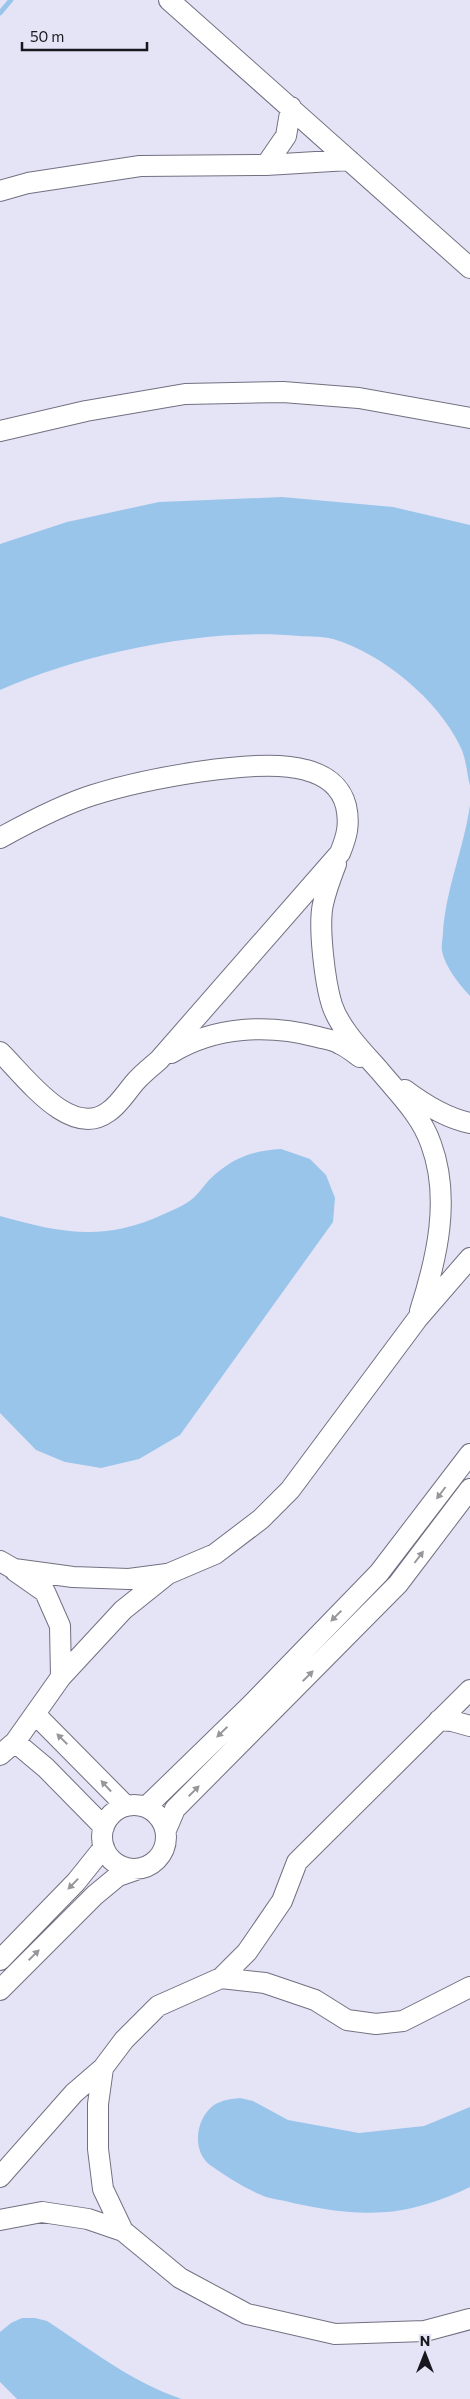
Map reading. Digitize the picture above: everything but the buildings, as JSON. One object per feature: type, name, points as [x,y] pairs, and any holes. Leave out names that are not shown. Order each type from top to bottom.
[{"type":"street","points":[[169,0],[470,268]]},
{"type":"street","points":[[266,165],[286,136],[291,107]]},
{"type":"street","points":[[0,191],[28,182],[140,166],[266,165],[349,160]]},
{"type":"street","points":[[0,431],[86,411],[185,394],[283,392],[359,398],[470,418]]},
{"type":"street","points":[[0,838],[26,823],[93,796],[171,778],[249,766],[279,766],[306,770],[327,779],[343,794],[349,828],[322,906],[322,932],[332,1006],[346,1030],[418,1116],[431,1144],[437,1167],[441,1220],[437,1254],[418,1318]]},
{"type":"street","points":[[0,1052],[47,1100],[67,1115],[87,1119],[107,1113],[138,1079],[159,1060],[340,853]]},
{"type":"street","points":[[159,1060],[188,1042],[226,1032],[264,1028],[305,1034],[339,1043],[377,1068],[422,1103],[456,1120],[470,1122]]},
{"type":"street","points":[[7,1565],[73,1577],[129,1580],[168,1574],[215,1554],[261,1519],[290,1490],[418,1318],[470,1258]]},
{"type":"street","points":[[146,1807],[250,1706],[379,1573],[470,1454]]},
{"type":"street","points":[[166,1830],[175,1809],[398,1584],[470,1489]]},
{"type":"street","points":[[7,1565],[45,1592],[60,1626],[61,1677]]},
{"type":"street","points":[[0,1755],[15,1742],[61,1677],[122,1610],[168,1574]]},
{"type":"street","points":[[0,2176],[74,2093],[103,2068],[124,2040],[158,2006],[221,1978],[247,1952],[282,1901],[297,1862],[470,1690]]},
{"type":"street","points":[[35,1714],[126,1806]]},
{"type":"street","points":[[440,1720],[470,1726]]},
{"type":"street","points":[[15,1742],[46,1768],[104,1827]]},
{"type":"street","points":[[0,1990],[95,1895],[118,1876],[148,1866],[157,1860],[163,1851],[166,1841],[166,1830],[162,1820],[155,1812],[146,1807],[136,1805],[116,1810],[104,1827],[104,1847],[109,1856],[127,1868],[148,1866]]},
{"type":"street","points":[[0,1960],[76,1882],[104,1847]]},
{"type":"street","points":[[221,1978],[266,1983],[315,2000],[347,2020],[376,2024],[403,2021],[470,1987]]},
{"type":"street","points":[[103,2068],[98,2104],[98,2149],[103,2189],[123,2231]]},
{"type":"street","points":[[0,2220],[42,2212],[88,2219],[123,2231],[180,2278],[247,2314],[335,2334],[425,2331],[470,2319]]},
{"type":"water","points":[[282,497],[393,507],[470,525],[470,786],[460,746],[438,712],[423,696],[407,680],[370,655],[329,638],[264,634],[187,639],[107,654],[33,677],[0,690],[0,544],[67,522],[159,502]]},
{"type":"water","points":[[470,805],[470,996],[449,969],[442,946],[451,884],[464,837]]},
{"type":"water","points":[[281,1149],[310,1159],[326,1175],[335,1198],[333,1222],[180,1435],[139,1459],[101,1468],[65,1462],[36,1450],[0,1413],[0,1216],[63,1230],[82,1232],[122,1229],[142,1223],[185,1204],[217,1172],[234,1161],[251,1154]]},
{"type":"water","points":[[240,2098],[253,2101],[288,2120],[359,2133],[424,2126],[470,2107],[470,2187],[418,2207],[373,2213],[322,2209],[262,2195],[227,2177],[210,2165],[204,2159],[198,2143],[200,2126],[208,2111],[220,2102]]},
{"type":"water","points":[[22,2318],[35,2318],[47,2321],[129,2375],[182,2399],[17,2399],[0,2382],[0,2332],[11,2323]]},
{"type":"waterway","points":[[0,13],[11,0]]}]
